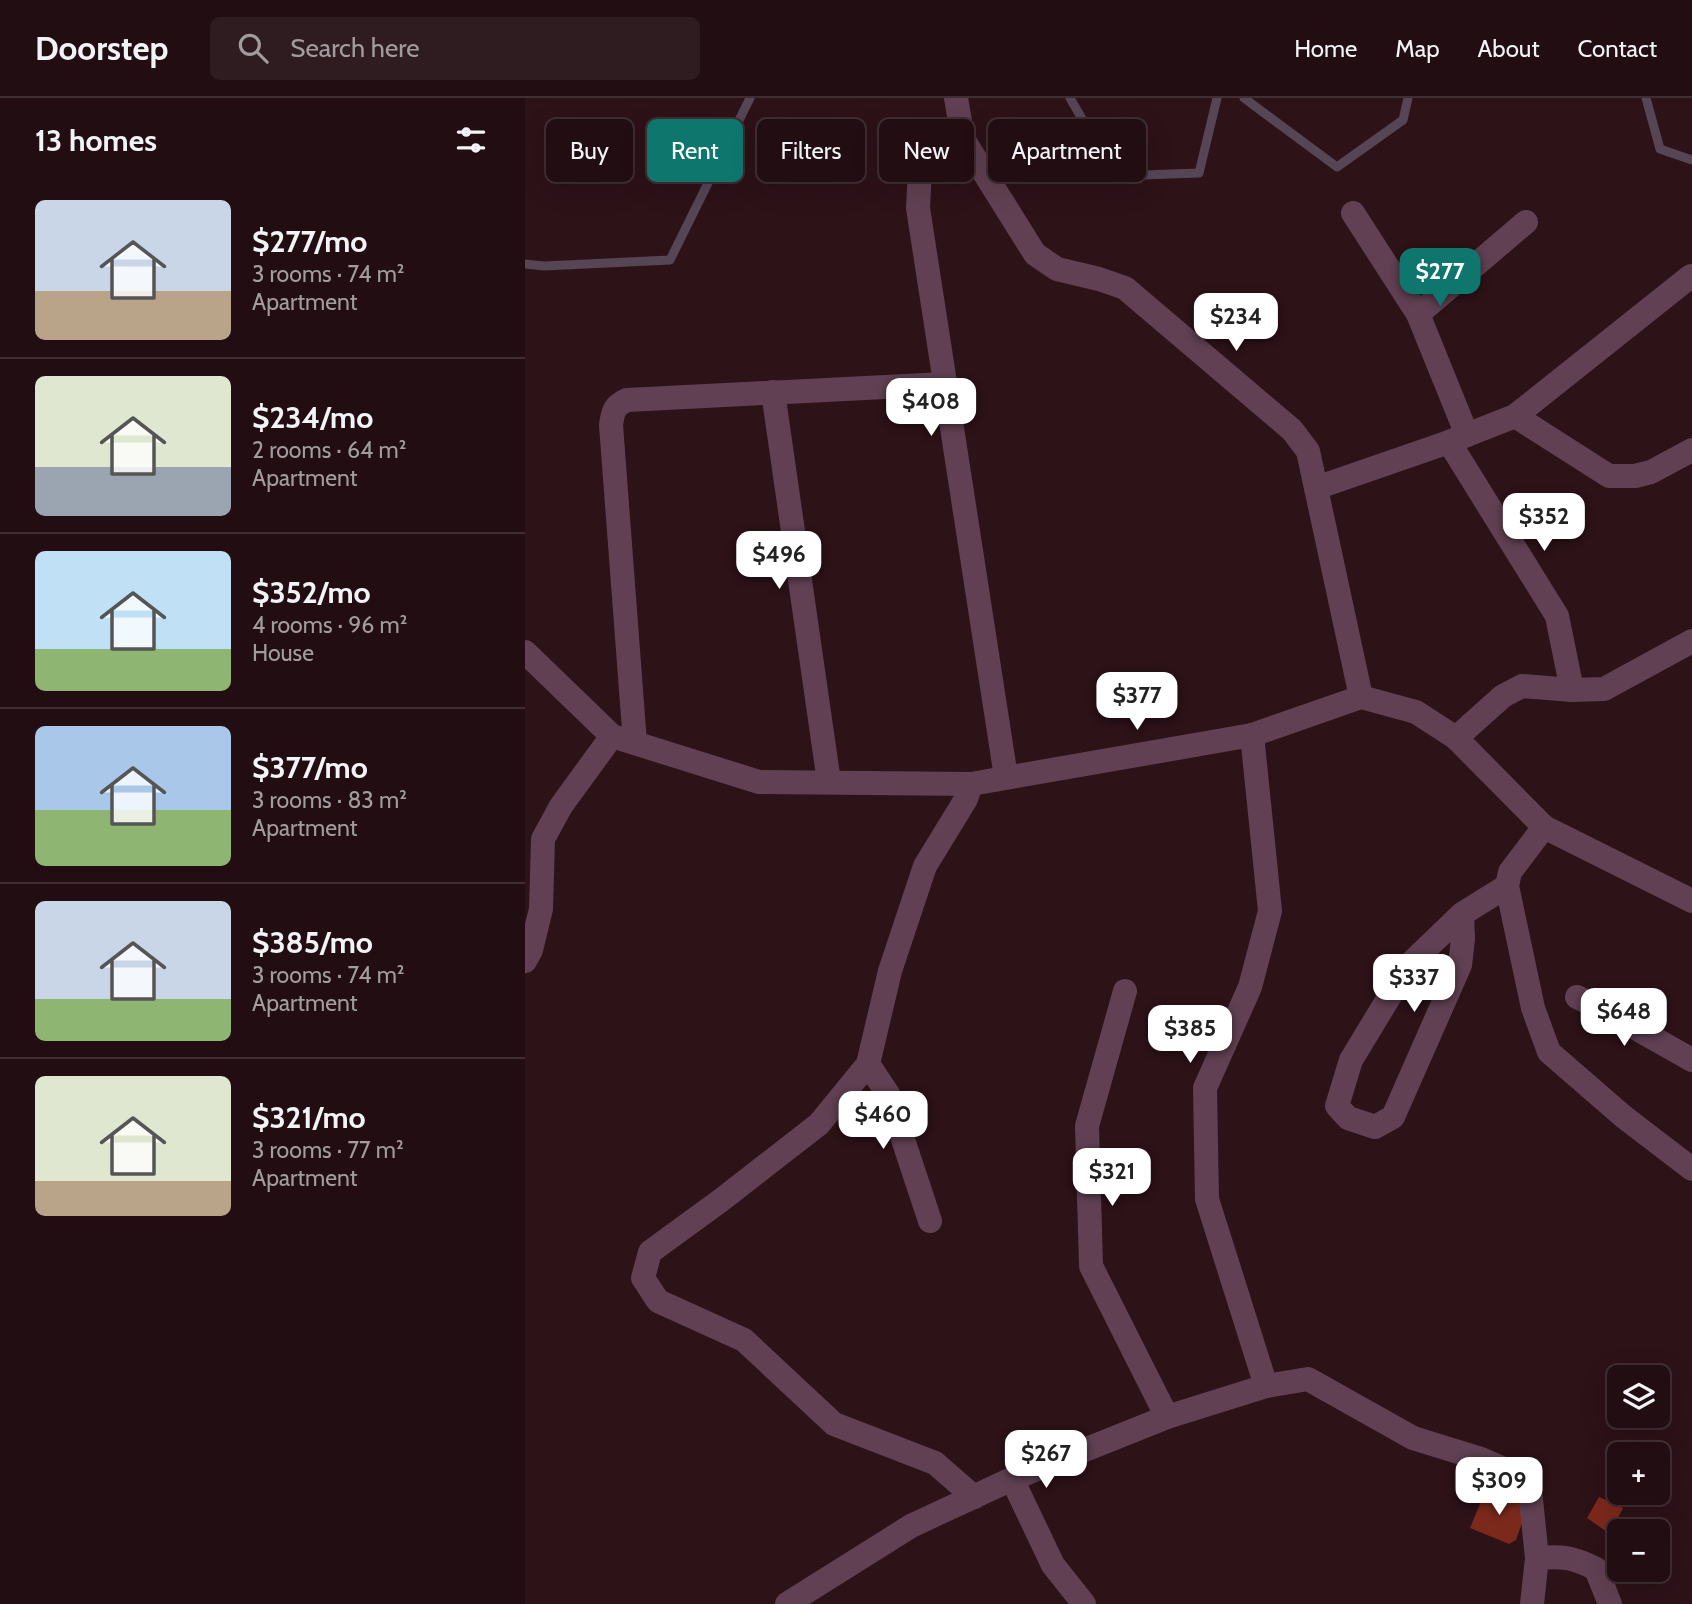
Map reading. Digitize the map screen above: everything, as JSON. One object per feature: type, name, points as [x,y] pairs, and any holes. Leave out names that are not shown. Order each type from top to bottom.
[{"type":"street","points":[[956,98],[960,119]]},
{"type":"street","points":[[974,157],[1035,254],[1058,269],[1125,288],[1292,430],[1308,451],[1361,697]]},
{"type":"street","points":[[920,182],[918,208],[1006,777]]},
{"type":"street","points":[[1353,213],[1418,314],[1458,439],[1557,616],[1572,690]]},
{"type":"street","points":[[1418,314],[1526,222]]},
{"type":"street","points":[[1316,488],[1458,439],[1515,416],[1691,276]]},
{"type":"street","points":[[525,961],[531,950],[541,909],[543,839],[561,806],[623,739],[611,425],[617,404],[627,400],[945,384]]},
{"type":"street","points":[[773,393],[829,782]]},
{"type":"street","points":[[1515,416],[1609,476],[1635,476],[1651,472],[1692,450]]},
{"type":"street","points":[[1456,738],[1503,696],[1522,686],[1572,690],[1604,689],[1692,641]]},
{"type":"street","points":[[525,652],[623,739],[759,782],[971,784],[1252,735],[1361,697],[1416,712],[1456,738],[1543,827],[1692,901]]},
{"type":"street","points":[[1252,735],[1270,911],[1250,988],[1205,1088],[1207,1199],[1266,1386]]},
{"type":"street","points":[[971,784],[966,799],[925,866],[890,971],[868,1064],[819,1125],[650,1252],[643,1278],[657,1301],[744,1340],[834,1424],[935,1463],[974,1497]]},
{"type":"street","points":[[1543,827],[1510,872],[1507,886],[1533,1009],[1549,1052],[1624,1118],[1692,1169]]},
{"type":"street","points":[[1462,914],[1460,965],[1393,1118],[1375,1127],[1348,1118],[1337,1106],[1351,1060],[1408,966],[1462,914],[1507,886]]},
{"type":"street","points":[[1125,991],[1087,1126],[1091,1266],[1167,1417]]},
{"type":"street","points":[[1577,997],[1692,1060]]},
{"type":"street","points":[[868,1064],[888,1094],[930,1221]]},
{"type":"street","points":[[787,1604],[911,1526],[1012,1479],[1167,1417],[1266,1386],[1308,1379],[1413,1438],[1481,1459],[1529,1480],[1537,1558],[1532,1604]]},
{"type":"street","points":[[1012,1479],[1053,1565],[1084,1604]]},
{"type":"street","points":[[1537,1558],[1563,1556],[1580,1560],[1596,1569],[1611,1604]]},
{"type":"building","points":[[1487,1487],[1528,1506],[1516,1540],[1509,1544],[1470,1528]]},
{"type":"building","points":[[1599,1497],[1607,1501],[1607,1505],[1623,1508],[1618,1519],[1607,1519],[1607,1532],[1587,1518]]},
{"type":"waterway","points":[[525,264],[544,266],[670,260],[750,98]]},
{"type":"waterway","points":[[1070,98],[1115,176],[1199,173],[1217,98]]},
{"type":"waterway","points":[[1244,98],[1337,167],[1403,120],[1408,98]]},
{"type":"waterway","points":[[1646,98],[1660,149],[1692,160]]}]
